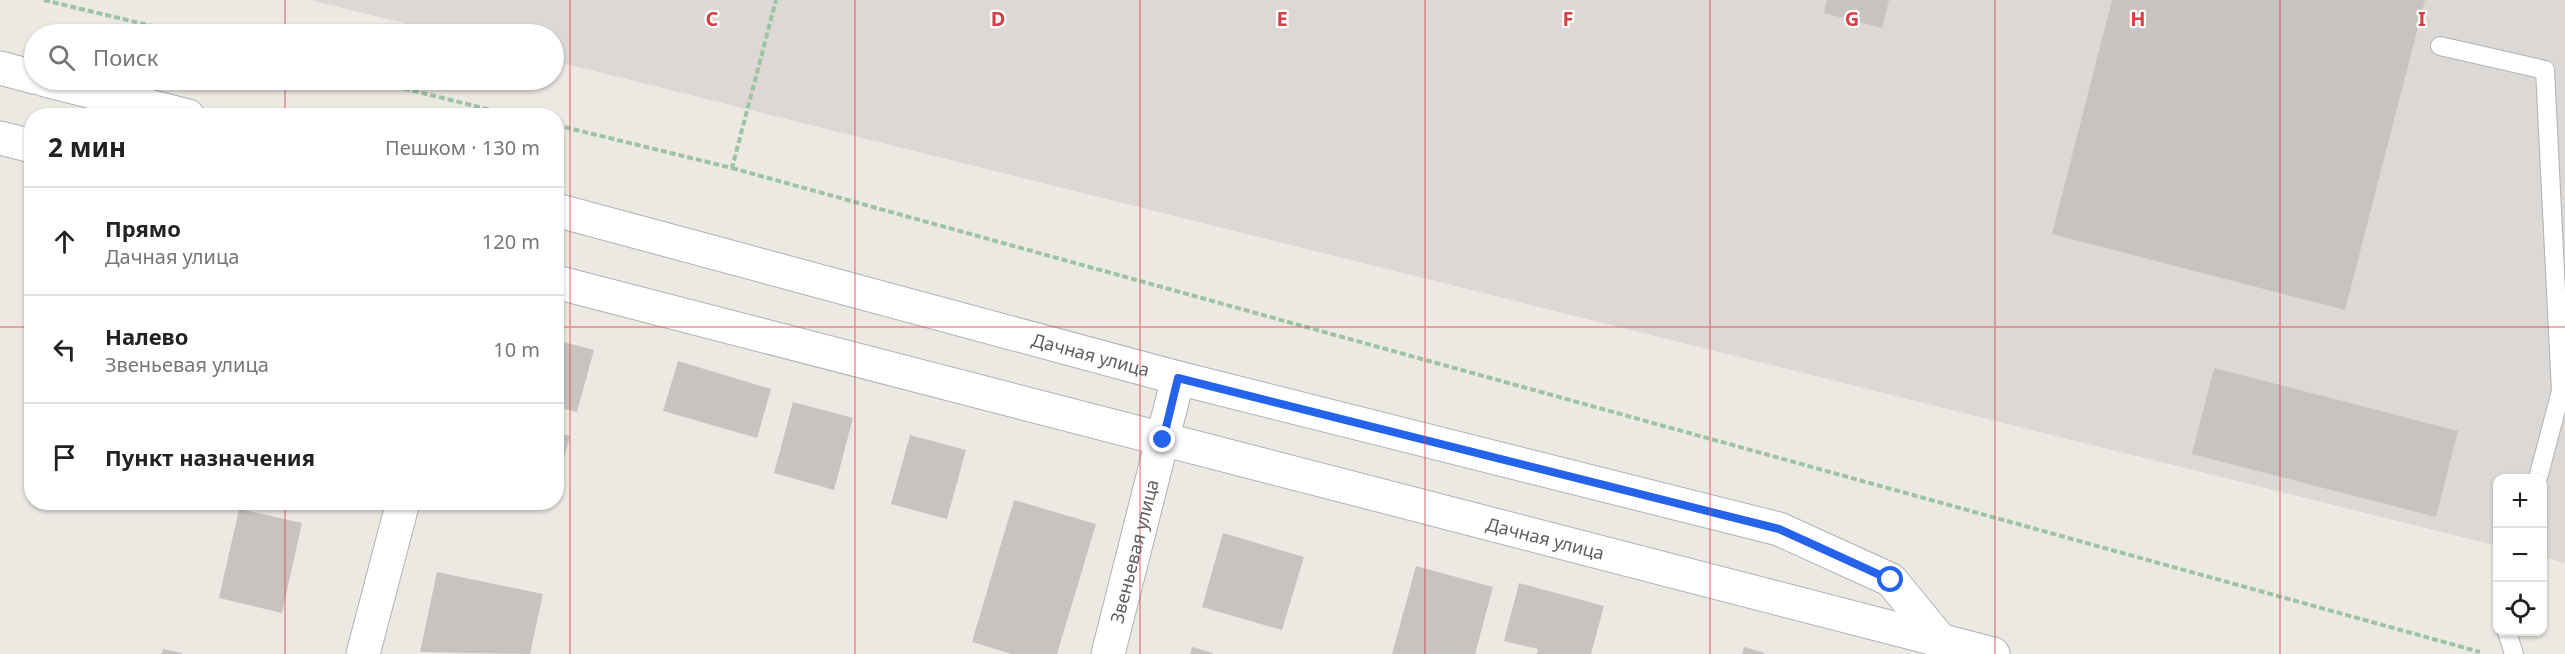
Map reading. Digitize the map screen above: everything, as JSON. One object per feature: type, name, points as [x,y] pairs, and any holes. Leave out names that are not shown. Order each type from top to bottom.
[{"type":"street","points":[[0,68],[24,74]]},
{"type":"street","points":[[85,90],[156,108]]},
{"type":"street","points":[[0,138],[24,144]]},
{"type":"street","name":"Дачная улица","points":[[564,212],[1178,378],[1779,529],[1891,580],[1939,647]]},
{"type":"street","name":"Дачная улица","points":[[564,284],[1163,440],[1939,647],[1993,654]]},
{"type":"street","name":"Звеньевая улица","points":[[1108,654],[1178,378]]},
{"type":"street","points":[[363,654],[401,510]]},
{"type":"lane","points":[[2440,46],[2545,70],[2561,390],[2539,474]]},
{"type":"lane","points":[[2508,636],[2514,654]]},
{"type":"path","points":[[44,0],[144,24]]},
{"type":"path","points":[[732,168],[776,0]]},
{"type":"path","points":[[410,90],[483,108]]},
{"type":"path","points":[[564,127],[732,168],[2487,654]]},
{"type":"shaded area","points":[[310,0],[2565,0],[2565,563],[2547,558],[2547,474],[2493,474],[2493,545],[564,63],[564,24],[408,24]]},
{"type":"building","points":[[1827,0],[1889,0],[1882,28],[1824,13]]},
{"type":"building","points":[[2112,0],[2425,0],[2345,310],[2052,234]]},
{"type":"building","points":[[564,342],[594,350],[577,412],[564,409]]},
{"type":"building","points":[[678,361],[771,389],[757,438],[663,411]]},
{"type":"building","points":[[2214,368],[2458,431],[2436,517],[2192,454]]},
{"type":"building","points":[[793,402],[853,418],[834,490],[774,473]]},
{"type":"building","points":[[564,434],[570,436],[564,458]]},
{"type":"building","points":[[910,435],[966,450],[947,519],[891,504]]},
{"type":"building","points":[[1014,500],[1096,524],[1057,654],[1012,654],[972,642]]},
{"type":"building","points":[[239,510],[302,523],[282,613],[219,598]]},
{"type":"building","points":[[1223,533],[1304,557],[1282,630],[1202,607]]},
{"type":"building","points":[[1416,566],[1493,587],[1475,654],[1392,654]]},
{"type":"building","points":[[437,572],[543,594],[530,654],[420,652]]},
{"type":"building","points":[[1519,583],[1604,606],[1591,654],[1537,654],[1538,649],[1504,641]]},
{"type":"building","points":[[1192,647],[1213,653],[1213,654],[1190,654]]},
{"type":"building","points":[[1744,647],[1765,653],[1742,654]]},
{"type":"building","points":[[163,649],[182,653],[182,654],[161,654]]},
{"type":"route","points":[[1163,440],[1178,378],[1779,529],[1891,580]]}]
